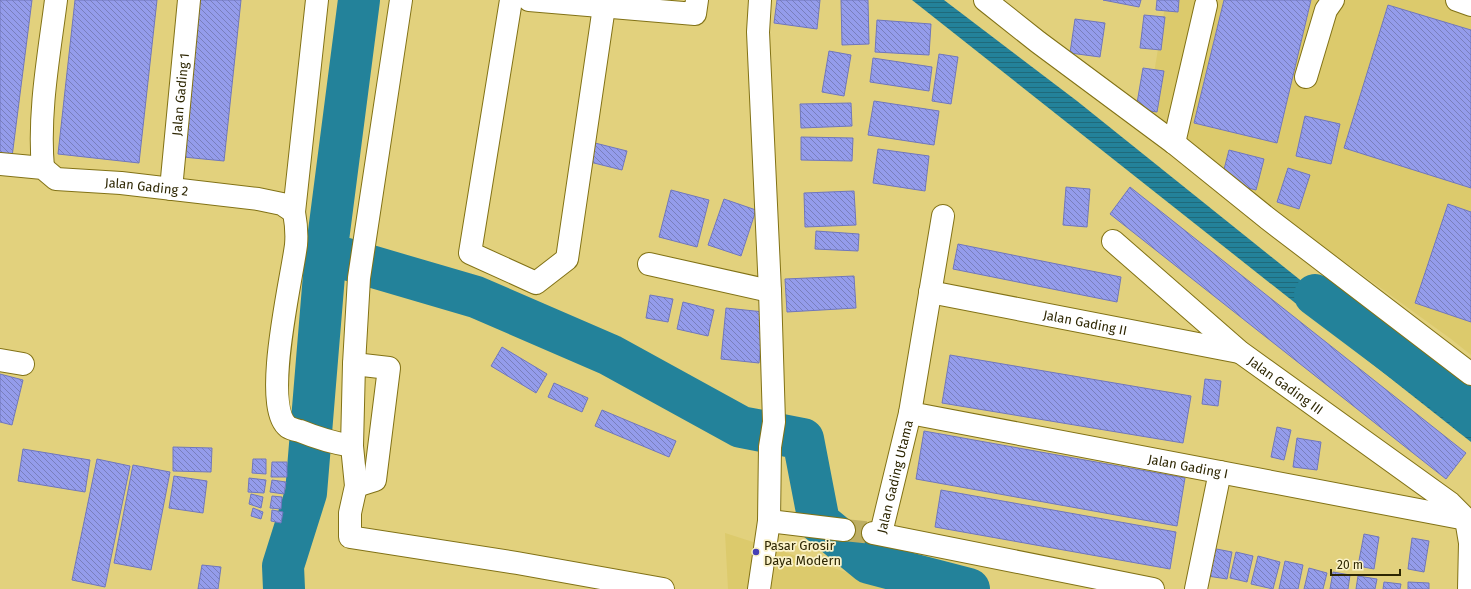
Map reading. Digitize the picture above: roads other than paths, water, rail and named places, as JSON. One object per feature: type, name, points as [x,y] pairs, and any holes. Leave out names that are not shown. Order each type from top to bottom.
[{"type":"street","points":[[43,168],[41,149],[43,115],[56,0]]},
{"type":"street","name":"Jalan Gading 1","points":[[171,189],[189,0]]},
{"type":"street","points":[[317,0],[294,212],[297,226],[296,245],[285,303],[277,394],[280,414],[288,427],[342,445]]},
{"type":"street","points":[[401,0],[364,240],[359,278],[354,364],[342,445],[356,486],[350,513],[350,537],[517,563],[663,589]]},
{"type":"street","points":[[511,0],[470,253],[536,283],[567,259],[604,3]]},
{"type":"street","points":[[529,0],[604,3],[695,14],[697,0]]},
{"type":"street","points":[[759,589],[769,522],[770,447],[774,422],[770,291],[758,32],[760,0]]},
{"type":"street","points":[[985,0],[1038,42],[1174,143],[1267,218],[1471,374]]},
{"type":"street","points":[[1306,77],[1326,10],[1333,0]]},
{"type":"street","points":[[1457,0],[1471,5]]},
{"type":"street","points":[[1174,143],[1206,6]]},
{"type":"street","name":"Jalan Gading 2","points":[[0,164],[43,168],[56,179],[121,183],[258,199],[282,204],[294,212]]},
{"type":"street","name":"Jalan Gading Utama","points":[[943,216],[910,413],[877,533],[1153,589]]},
{"type":"street","name":"Jalan Gading III","points":[[1113,241],[1240,352],[1450,503],[1466,519]]},
{"type":"street","points":[[649,264],[770,291]]},
{"type":"street","name":"Jalan Gading II","points":[[930,292],[1240,352]]},
{"type":"street","points":[[0,360],[23,364]]},
{"type":"street","points":[[354,364],[389,368],[375,480],[356,486]]},
{"type":"street","name":"Jalan Gading I","points":[[910,413],[1466,519]]},
{"type":"street","points":[[1196,589],[1220,472]]},
{"type":"street","points":[[1466,519],[1470,543],[1469,589]]},
{"type":"street","points":[[769,522],[844,530]]},
{"type":"water","points":[[912,0],[944,0],[1077,101],[1471,417],[1471,442]]},
{"type":"waterway","points":[[284,589],[283,566],[306,493],[325,263],[359,0]]},
{"type":"waterway","points":[[326,253],[476,297],[610,355],[741,427],[803,439],[819,522],[869,563],[969,589]]},
{"type":"waterway","points":[[1315,295],[1464,407],[1471,415]]},
{"type":"tunnel","points":[[844,530],[873,533]]},
{"type":"place","name":"Pasar Grosir Daya Modern","points":[[756,552]]}]
